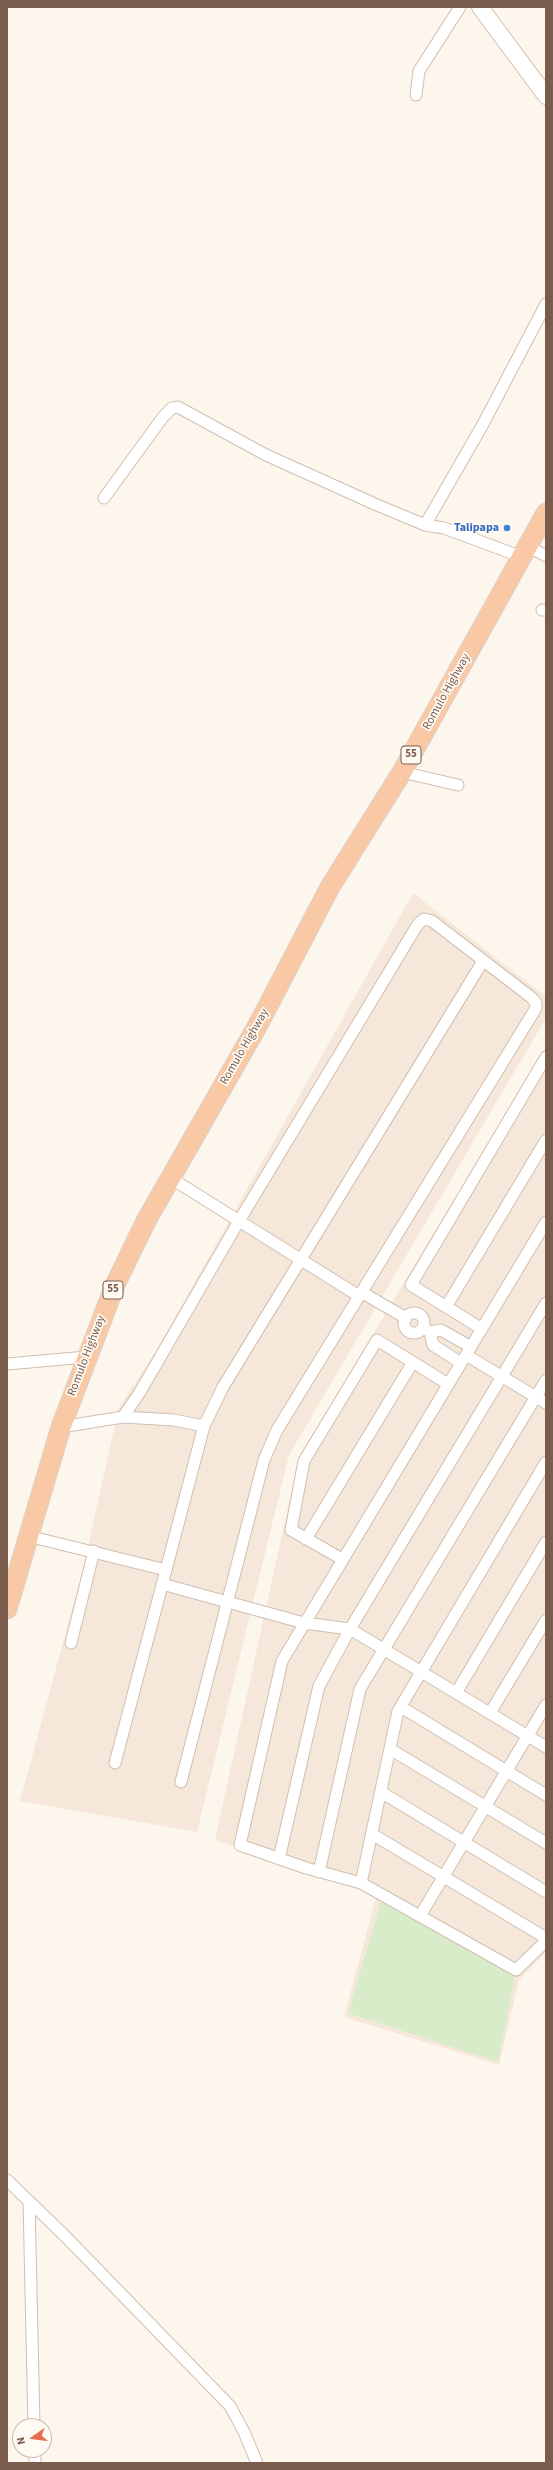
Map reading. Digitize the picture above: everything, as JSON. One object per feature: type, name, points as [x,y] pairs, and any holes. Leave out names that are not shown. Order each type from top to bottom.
[{"type":"highway","name":"Romulo Highway","points":[[7,1608],[61,1427],[86,1357],[115,1285],[169,1177],[259,1023],[330,888],[402,772],[546,513]]},
{"type":"main road","points":[[480,7],[546,96]]},
{"type":"street","points":[[416,94],[420,71],[460,7]]},
{"type":"street","points":[[425,525],[482,426],[546,304]]},
{"type":"street","points":[[104,498],[163,417],[172,408],[178,407],[266,455],[425,525],[444,528],[546,556]]},
{"type":"street","points":[[402,772],[458,785]]},
{"type":"street","points":[[123,1417],[140,1392],[239,1221],[421,920],[432,921],[532,998],[536,1003],[536,1008],[277,1430],[269,1447],[230,1602],[181,1782]]},
{"type":"street","points":[[115,1763],[204,1426],[223,1387],[483,961]]},
{"type":"street","points":[[482,1328],[411,1285],[546,1058]]},
{"type":"street","points":[[446,1307],[546,1140]]},
{"type":"street","points":[[169,1177],[300,1259],[360,1294],[406,1318],[404,1324],[409,1331],[418,1332],[426,1330],[441,1330],[466,1355]]},
{"type":"street","points":[[372,1834],[546,1940],[516,1970],[361,1883],[319,1872],[240,1845],[279,1669],[342,1559],[546,1222]]},
{"type":"street","points":[[279,1859],[319,1686],[350,1629],[546,1303]]},
{"type":"street","points":[[426,1330],[433,1345],[466,1355],[546,1403]]},
{"type":"street","points":[[342,1559],[291,1530],[304,1461],[377,1340],[448,1384]]},
{"type":"street","points":[[7,1364],[86,1357]]},
{"type":"street","points":[[306,1539],[413,1362]]},
{"type":"street","points":[[319,1872],[360,1689],[546,1380]]},
{"type":"street","points":[[61,1427],[123,1417],[174,1420],[204,1426]]},
{"type":"street","points":[[361,1883],[390,1749],[401,1707],[420,1671],[546,1462]]},
{"type":"street","points":[[28,1536],[94,1551],[166,1570]]},
{"type":"street","points":[[456,1692],[546,1542]]},
{"type":"street","points":[[71,1644],[94,1551]]},
{"type":"street","points":[[162,1584],[304,1623],[350,1629],[546,1747]]},
{"type":"street","points":[[490,1713],[546,1620]]},
{"type":"street","points":[[420,1916],[546,1705]]},
{"type":"street","points":[[401,1707],[546,1795]]},
{"type":"street","points":[[390,1749],[546,1843]]},
{"type":"street","points":[[381,1792],[546,1892]]},
{"type":"street","points":[[7,2180],[230,2406],[238,2418],[257,2463]]},
{"type":"street","points":[[29,2201],[34,2418]]},
{"type":"shaded area","points":[[413,893],[546,997],[546,1018],[289,1455],[197,1832],[20,1801],[84,1565],[119,1407],[156,1351]]},
{"type":"shaded area","points":[[546,1047],[546,1952],[519,1980],[499,2065],[344,2017],[376,1898],[361,1890],[215,1840],[299,1457]]},
{"type":"green space","points":[[381,1902],[516,1970],[498,2062],[348,2013]]},
{"type":"place","name":"Talipapa","points":[[507,528]]}]
